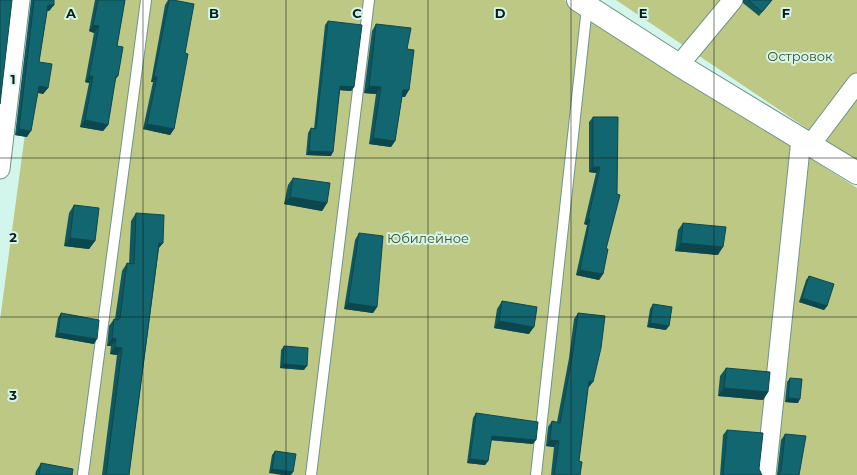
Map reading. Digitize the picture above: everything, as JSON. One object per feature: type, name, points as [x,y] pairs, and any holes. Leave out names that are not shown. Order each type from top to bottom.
[{"type":"street","points":[[0,169],[20,0]]},
{"type":"street","points":[[679,65],[733,0]]},
{"type":"street","points":[[583,3],[679,65],[857,172]]},
{"type":"street","points":[[766,475],[806,142],[857,84]]},
{"type":"lane","points":[[83,475],[146,0]]},
{"type":"lane","points":[[311,475],[369,0]]},
{"type":"lane","points":[[536,475],[583,3]]},
{"type":"green space","name":"Юбилейное","points":[[43,0],[564,0],[620,38],[857,188],[857,475],[0,475],[0,320]]},
{"type":"green space","name":"Островок","points":[[616,0],[857,0],[857,162]]},
{"type":"building","points":[[0,0],[12,0],[0,104]]},
{"type":"building","points":[[34,0],[54,0],[54,5],[48,5],[39,62],[52,64],[48,88],[39,86],[31,131],[19,129]]},
{"type":"building","points":[[98,0],[125,0],[117,46],[123,47],[118,76],[116,76],[108,125],[85,120],[93,76],[89,76],[99,26],[93,25]]},
{"type":"building","points":[[169,0],[194,4],[185,53],[188,54],[174,129],[147,124],[157,77],[154,76]]},
{"type":"building","points":[[748,0],[772,0],[762,12]]},
{"type":"building","points":[[328,21],[362,25],[354,87],[340,86],[333,152],[309,151],[311,128],[316,129]]},
{"type":"building","points":[[376,24],[411,28],[407,49],[414,50],[409,90],[403,90],[395,141],[373,138],[381,87],[369,86]]},
{"type":"building","points":[[593,117],[618,117],[617,194],[620,195],[606,249],[608,249],[603,274],[580,270],[590,219],[588,219],[600,167],[593,167]]},
{"type":"building","points":[[293,178],[330,183],[327,203],[290,197]]},
{"type":"building","points":[[74,205],[99,208],[95,241],[70,238]]},
{"type":"building","points":[[136,213],[164,215],[163,243],[159,243],[129,475],[106,475],[122,348],[115,347],[116,339],[112,338],[114,319],[118,320],[120,318],[127,263],[134,264]]},
{"type":"building","points":[[683,223],[726,227],[723,247],[681,243]]},
{"type":"building","points":[[359,233],[383,236],[377,307],[348,303]]},
{"type":"building","points":[[809,276],[834,284],[827,306],[802,298]]},
{"type":"building","points":[[502,301],[537,307],[534,327],[499,321]]},
{"type":"building","points":[[653,304],[672,307],[669,326],[650,323]]},
{"type":"building","points":[[61,313],[99,320],[97,339],[58,333]]},
{"type":"building","points":[[578,313],[605,316],[601,348],[593,382],[589,381],[579,461],[582,462],[580,475],[554,475],[559,441],[550,440],[552,421],[560,423],[573,352]]},
{"type":"building","points":[[284,346],[308,348],[307,366],[283,364]]},
{"type":"building","points":[[726,368],[770,372],[768,392],[724,388]]},
{"type":"building","points":[[790,378],[802,379],[800,399],[788,398]]},
{"type":"building","points":[[476,413],[538,422],[536,440],[492,436],[488,461],[470,459]]},
{"type":"building","points":[[727,430],[763,433],[759,469],[762,475],[723,475]]},
{"type":"building","points":[[785,434],[806,436],[799,475],[778,475],[781,471]]},
{"type":"building","points":[[275,451],[296,454],[293,472],[272,469]]},
{"type":"building","points":[[41,463],[73,469],[72,475],[39,475]]}]
